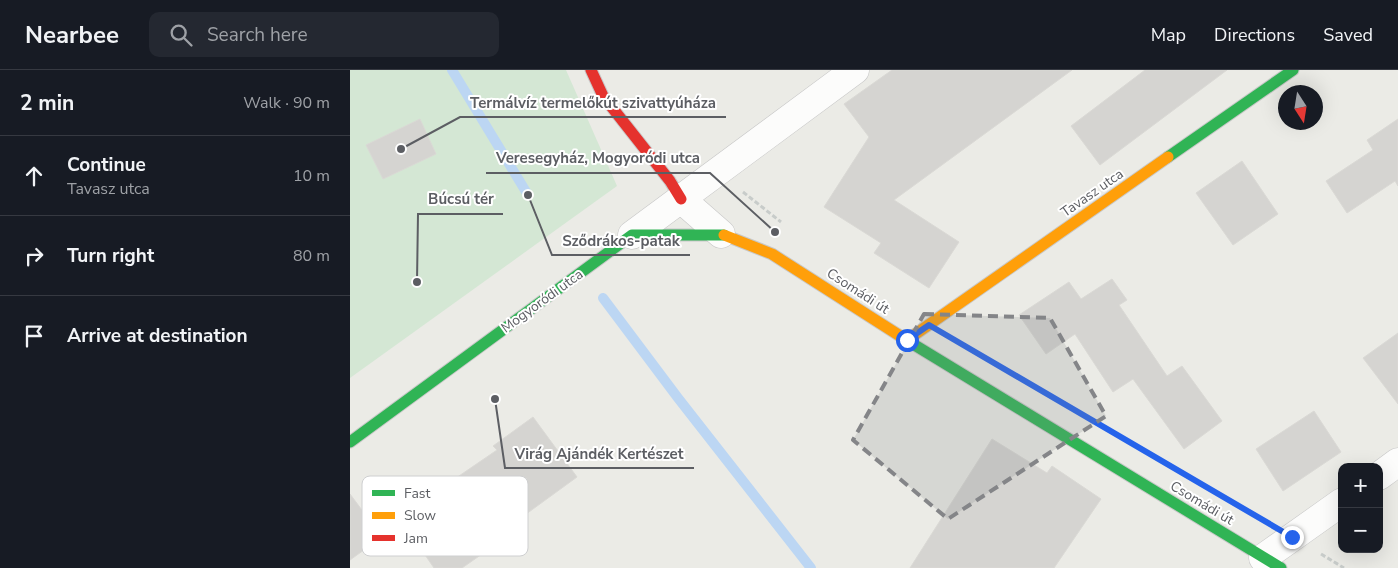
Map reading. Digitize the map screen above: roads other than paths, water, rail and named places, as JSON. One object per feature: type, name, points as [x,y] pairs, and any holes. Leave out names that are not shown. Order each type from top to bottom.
[{"type":"main road","points":[[591,70],[602,96],[670,181],[681,199]]},
{"type":"main road","name":"Tavasz utca","points":[[907,340],[1293,70]]},
{"type":"main road","name":"Csomádi út","points":[[632,235],[721,234],[772,254],[907,340],[1272,563]]},
{"type":"main road","name":"Mogyoródi utca","points":[[350,442],[632,235]]},
{"type":"street","name":"Mogyoródi utca","points":[[632,235],[855,70]]},
{"type":"street","points":[[681,199],[721,234]]},
{"type":"street","points":[[1383,473],[1398,462]]},
{"type":"street","points":[[1272,563],[1292,537],[1338,505]]},
{"type":"waterway","points":[[452,70],[528,195]]},
{"type":"waterway","points":[[603,298],[678,398],[811,568]]},
{"type":"place","name":"Termálvíz termelőkút szivattyúháza","points":[[401,149]]},
{"type":"place","name":"Sződrákos-patak","points":[[528,195]]},
{"type":"place","name":"Veresegyház, Mogyoródi utca","points":[[775,232]]},
{"type":"place","name":"Búcsú tér","points":[[417,282]]},
{"type":"place","name":"Virág Ajándék Kertészet","points":[[495,399]]}]
